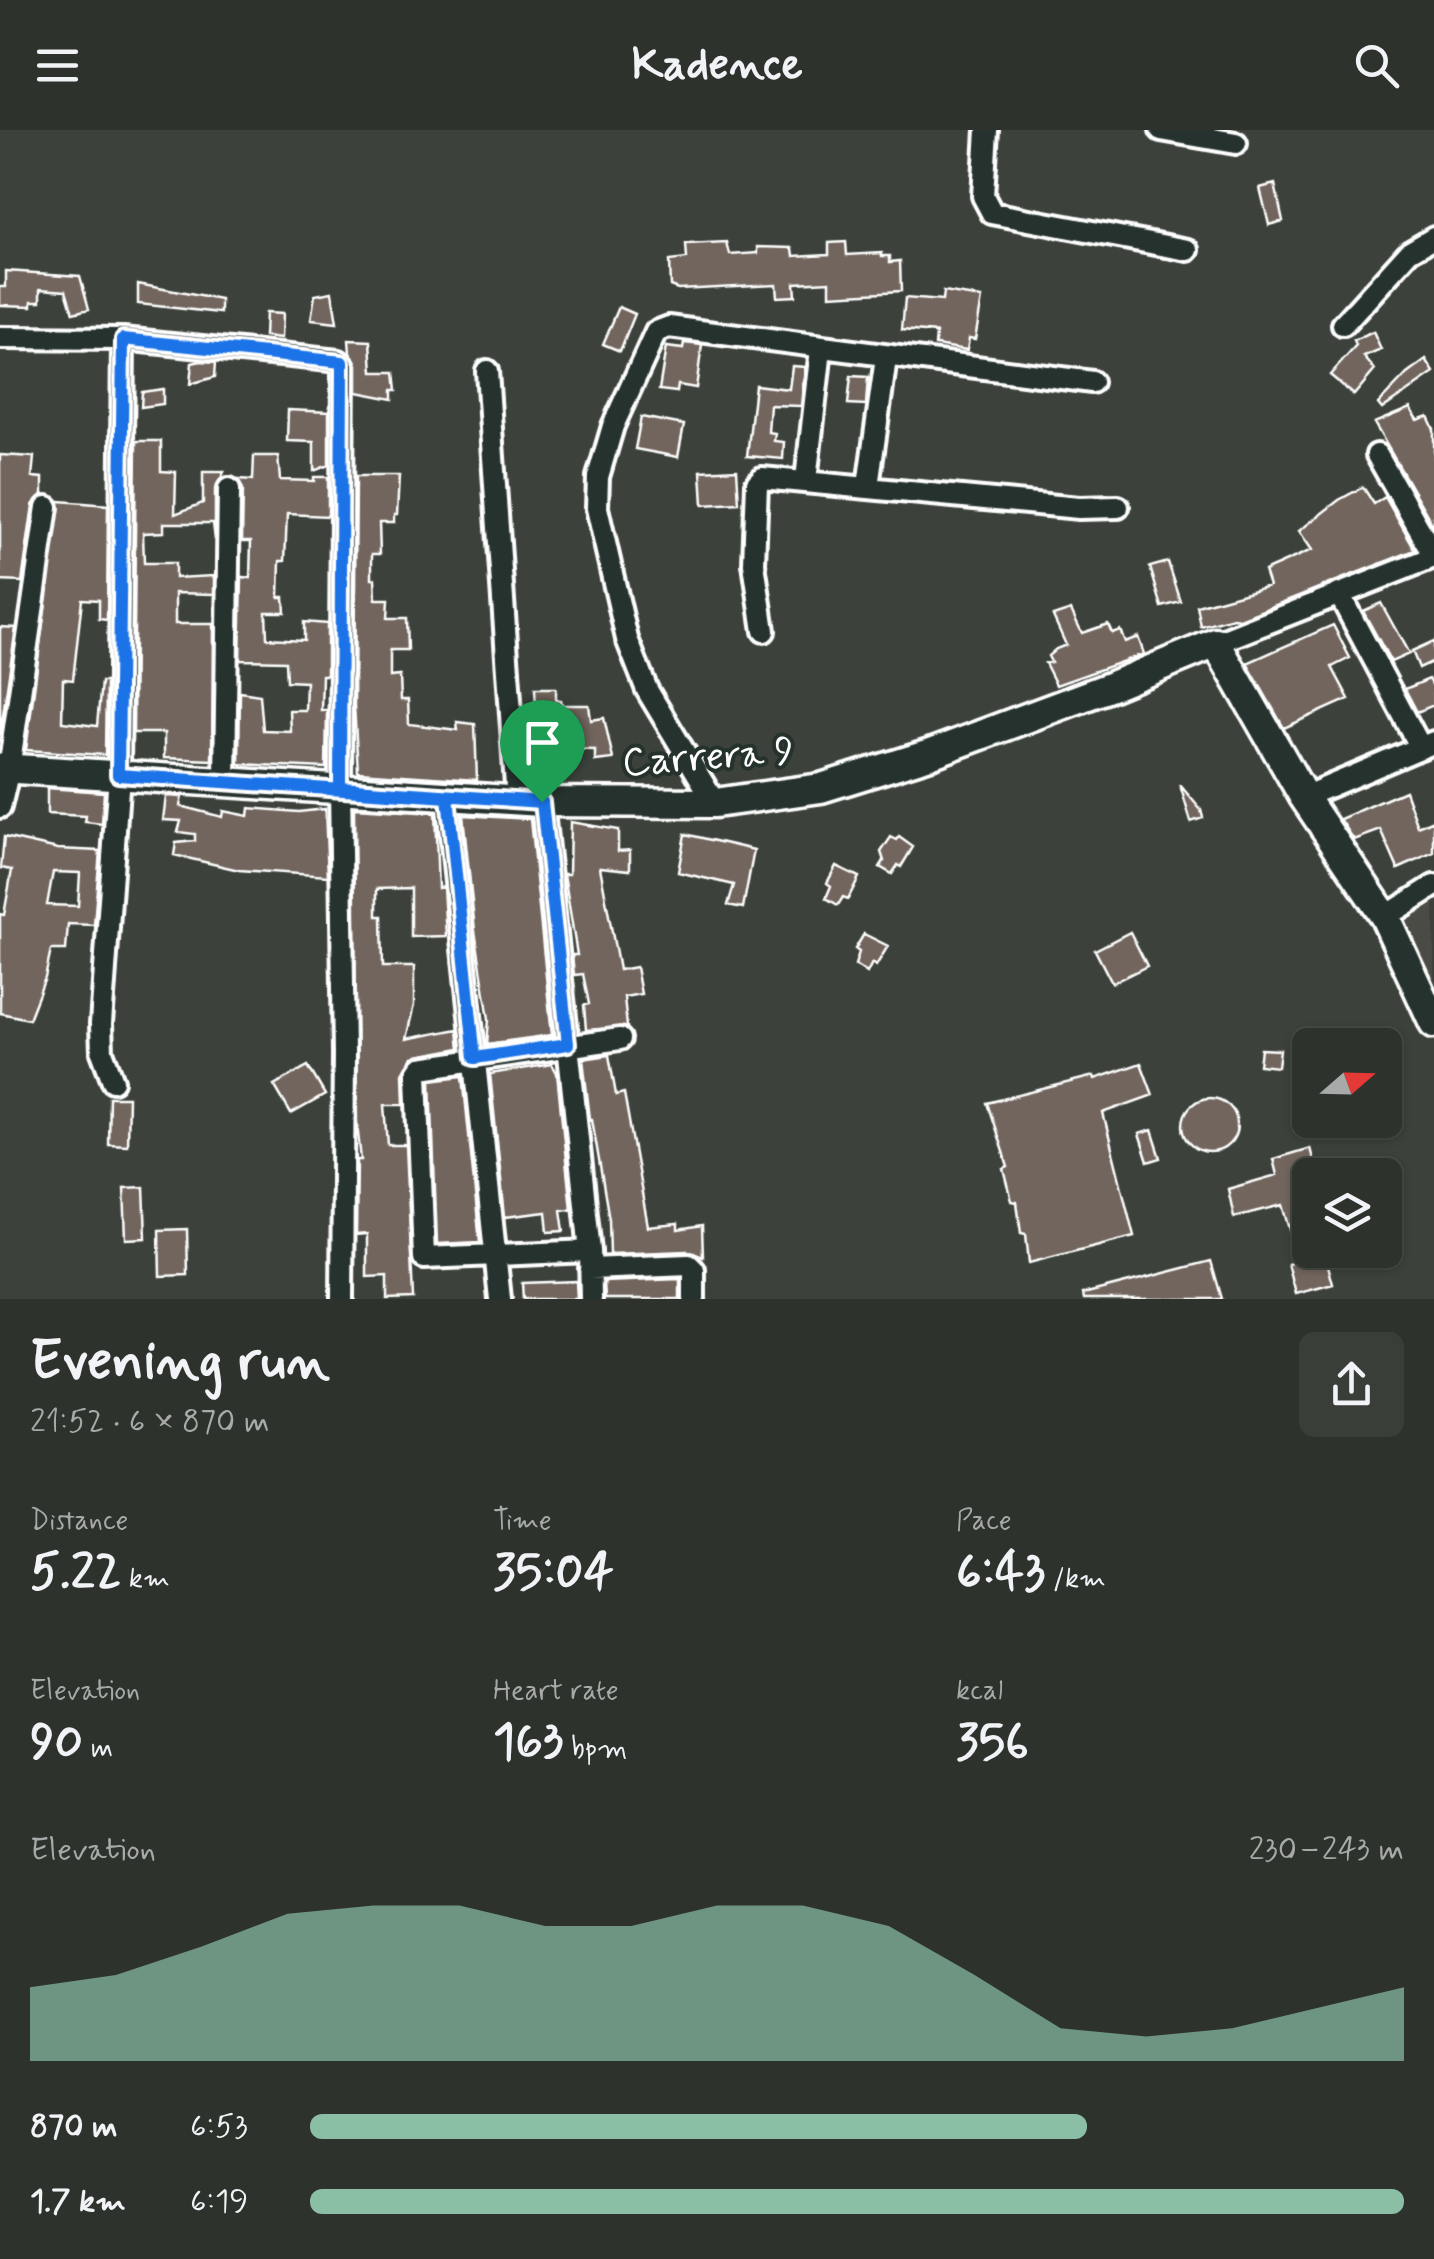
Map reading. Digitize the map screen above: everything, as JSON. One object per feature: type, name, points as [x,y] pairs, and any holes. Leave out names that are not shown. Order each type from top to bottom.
[{"type":"main road","name":"Carrera 9","points":[[5,768],[529,801],[714,803],[821,788],[930,754],[1112,686],[1216,642]]},
{"type":"main road","points":[[1216,642],[1304,797],[1384,917],[1434,1023]]},
{"type":"street","points":[[987,130],[983,196],[992,212],[1188,250]]},
{"type":"street","points":[[1162,130],[1236,143]]},
{"type":"street","points":[[1342,324],[1410,251],[1434,237]]},
{"type":"street","points":[[714,803],[647,690],[627,639],[597,508],[598,476],[613,426],[656,332],[662,328],[1092,382]]},
{"type":"street","points":[[0,338],[123,339],[342,362],[342,1299]]},
{"type":"street","points":[[113,1080],[102,1052],[102,1024],[118,775],[123,339]]},
{"type":"street","points":[[806,480],[822,349]]},
{"type":"street","points":[[868,486],[886,358]]},
{"type":"street","points":[[487,371],[529,801],[568,1044],[590,1260],[590,1299]]},
{"type":"street","points":[[1216,642],[1434,556],[1377,456]]},
{"type":"street","points":[[764,631],[754,564],[757,484],[768,476],[1080,508],[1118,506]]},
{"type":"street","points":[[225,781],[230,489]]},
{"type":"street","points":[[0,807],[47,506]]},
{"type":"street","points":[[1304,797],[1427,745],[1339,594]]},
{"type":"street","points":[[448,797],[500,1299]]},
{"type":"street","points":[[1384,917],[1434,886]]},
{"type":"street","points":[[620,1039],[418,1069],[422,1253],[428,1260],[497,1256],[692,1266],[694,1299]]},
{"type":"shaded area","points":[[1434,883],[1434,987],[1394,907]]},
{"type":"building","points":[[1275,184],[1283,221],[1269,225],[1260,188]]},
{"type":"building","points":[[846,242],[847,255],[882,253],[890,256],[890,262],[900,261],[901,291],[830,295],[830,281],[794,283],[795,296],[777,297],[776,284],[678,289],[670,286],[669,261],[687,259],[686,245],[727,243],[730,255],[758,253],[758,247],[793,248],[794,256],[829,254],[829,243]]},
{"type":"building","points":[[6,271],[80,276],[89,309],[73,313],[66,290],[41,288],[41,301],[32,301],[32,306],[0,305],[0,287],[6,287]]},
{"type":"building","points":[[138,284],[221,300],[221,313],[138,304]]},
{"type":"building","points":[[332,292],[337,323],[311,320],[315,295]]},
{"type":"building","points":[[943,292],[982,298],[975,339],[969,338],[967,350],[935,345],[936,333],[902,330],[905,298],[942,301]]},
{"type":"building","points":[[619,307],[635,314],[620,351],[603,344]]},
{"type":"building","points":[[265,313],[282,314],[281,339],[264,337]]},
{"type":"building","points":[[1373,332],[1381,350],[1364,357],[1375,370],[1354,395],[1330,375],[1356,346],[1354,341]]},
{"type":"building","points":[[349,340],[371,341],[373,372],[395,372],[397,390],[393,390],[393,399],[357,392],[357,364],[350,353]]},
{"type":"building","points":[[684,343],[702,345],[696,388],[678,385],[677,392],[659,390],[666,347],[683,349]]},
{"type":"building","points":[[1426,360],[1434,373],[1382,409],[1378,404]]},
{"type":"building","points":[[216,362],[215,377],[190,384],[192,363]]},
{"type":"building","points":[[792,366],[805,367],[801,406],[770,405],[768,432],[775,433],[774,441],[784,442],[783,459],[747,456],[755,385],[789,389]]},
{"type":"building","points":[[851,376],[868,377],[866,405],[848,404]]},
{"type":"building","points":[[163,389],[163,404],[141,407],[142,392]]},
{"type":"building","points":[[1410,408],[1417,420],[1428,416],[1434,429],[1434,527],[1374,423]]},
{"type":"building","points":[[288,410],[329,412],[329,465],[314,471],[314,442],[287,441]]},
{"type":"building","points":[[641,417],[684,425],[678,457],[635,449]]},
{"type":"building","points":[[136,441],[161,441],[161,471],[176,472],[175,514],[203,503],[203,472],[224,472],[215,489],[215,540],[213,523],[164,523],[164,532],[143,533],[144,563],[175,563],[175,578],[214,576],[214,594],[175,593],[175,624],[213,624],[212,760],[164,758],[164,733],[133,733]]},
{"type":"building","points":[[0,455],[34,457],[32,477],[43,478],[43,494],[33,505],[22,582],[0,581]]},
{"type":"building","points":[[254,456],[278,456],[280,480],[314,481],[314,477],[328,477],[328,516],[287,514],[279,597],[284,597],[285,612],[266,612],[267,638],[304,640],[304,622],[327,624],[327,675],[322,675],[321,710],[327,710],[326,768],[239,764],[240,692],[260,695],[263,730],[290,731],[289,710],[305,710],[306,682],[287,681],[286,661],[240,660],[242,577],[250,578],[251,541],[242,541],[243,489],[238,479],[253,480]]},
{"type":"building","points":[[737,469],[739,503],[703,505],[701,471]]},
{"type":"building","points":[[356,476],[399,476],[397,515],[394,523],[379,523],[380,554],[372,554],[376,599],[389,599],[388,618],[407,618],[408,650],[390,650],[390,677],[400,676],[401,700],[408,700],[409,724],[458,730],[457,722],[475,724],[477,780],[358,772],[354,705]]},
{"type":"building","points":[[1363,487],[1374,504],[1385,497],[1415,550],[1240,619],[1201,627],[1197,606],[1269,586],[1264,571],[1312,550],[1299,531]]},
{"type":"building","points":[[59,501],[108,505],[107,620],[99,619],[99,600],[82,599],[73,680],[63,679],[62,722],[97,726],[101,682],[106,682],[105,755],[26,750]]},
{"type":"building","points":[[1168,562],[1181,602],[1162,607],[1150,567]]},
{"type":"building","points":[[1381,603],[1409,654],[1391,662],[1363,611]]},
{"type":"building","points":[[1071,610],[1082,633],[1108,624],[1112,633],[1120,630],[1125,642],[1138,637],[1144,654],[1056,685],[1045,663],[1051,662],[1048,656],[1056,649],[1066,645],[1053,616]]},
{"type":"building","points":[[1333,625],[1350,658],[1332,667],[1349,699],[1284,728],[1247,663]]},
{"type":"building","points":[[0,627],[16,628],[0,735]]},
{"type":"building","points":[[1434,641],[1434,661],[1419,668],[1412,651]]},
{"type":"building","points":[[1429,679],[1434,688],[1434,705],[1417,712],[1405,689]]},
{"type":"building","points":[[535,688],[556,688],[556,700],[561,700],[562,705],[589,705],[591,720],[604,718],[613,759],[595,761],[595,750],[538,748]]},
{"type":"building","points":[[1180,785],[1201,810],[1203,818],[1191,822]]},
{"type":"building","points":[[47,788],[104,792],[102,824],[85,822],[86,816],[47,814]]},
{"type":"building","points":[[1405,791],[1418,827],[1434,820],[1434,853],[1398,869],[1381,830],[1354,840],[1340,819]]},
{"type":"building","points":[[166,796],[182,797],[180,806],[222,817],[223,811],[248,816],[249,808],[299,812],[325,809],[328,876],[239,870],[174,855],[176,843],[195,841],[195,834],[178,832],[181,821],[163,820]]},
{"type":"building","points":[[354,808],[435,813],[438,888],[443,887],[446,936],[411,937],[411,888],[377,889],[383,967],[414,967],[414,1005],[406,1039],[458,1029],[460,1048],[413,1057],[403,1073],[404,1104],[385,1104],[388,1145],[406,1145],[413,1298],[387,1299],[387,1276],[367,1277],[367,1234],[356,1235],[357,1160],[361,1160],[357,1124]]},
{"type":"building","points":[[463,815],[530,819],[552,1035],[487,1044],[489,1019]]},
{"type":"building","points":[[570,822],[618,830],[618,851],[630,850],[630,870],[600,867],[619,970],[636,967],[641,994],[624,997],[627,1027],[586,1030],[584,1005],[589,1004],[583,974],[574,975],[572,955],[577,955],[564,874],[569,874]]},
{"type":"building","points":[[685,834],[754,850],[743,908],[728,905],[734,885],[678,872]]},
{"type":"building","points":[[4,837],[58,849],[100,851],[94,925],[68,924],[66,950],[51,950],[29,1019],[0,1013],[0,914],[4,915],[12,870],[1,868]],"holes":[[[53,872],[80,873],[78,906],[47,905]]]},
{"type":"building","points":[[891,837],[899,837],[913,847],[892,874],[880,867],[884,861],[881,852]]},
{"type":"building","points":[[836,866],[859,877],[848,899],[843,897],[838,905],[826,898],[831,886],[827,883]]},
{"type":"building","points":[[1130,932],[1147,966],[1112,983],[1095,950]]},
{"type":"building","points":[[864,934],[888,946],[867,973],[855,965],[859,952],[855,949]]},
{"type":"building","points":[[1261,1049],[1280,1050],[1278,1067],[1259,1065]]},
{"type":"building","points":[[609,1055],[616,1095],[624,1093],[648,1227],[678,1224],[678,1230],[702,1226],[703,1257],[688,1251],[610,1254],[609,1219],[583,1059]]},
{"type":"building","points":[[1141,1063],[1153,1095],[1103,1113],[1134,1236],[1029,1263],[1026,1234],[1021,1233],[1017,1202],[1012,1201],[1004,1169],[1008,1167],[987,1103],[1094,1076],[1095,1079]]},
{"type":"building","points":[[552,1064],[557,1073],[571,1209],[561,1210],[564,1231],[548,1232],[546,1212],[505,1217],[490,1074]]},
{"type":"building","points":[[308,1066],[325,1095],[291,1114],[274,1085]]},
{"type":"building","points":[[463,1076],[480,1242],[437,1244],[431,1080]]},
{"type":"building","points":[[109,1097],[128,1097],[127,1145],[108,1144]]},
{"type":"building","points":[[1210,1098],[1229,1106],[1237,1125],[1229,1144],[1210,1152],[1191,1144],[1183,1125],[1191,1106]]},
{"type":"building","points":[[1152,1130],[1161,1158],[1148,1162],[1139,1134]]},
{"type":"building","points":[[1310,1148],[1313,1158],[1292,1158],[1292,1236],[1283,1205],[1234,1217],[1228,1189],[1277,1175],[1273,1159]]},
{"type":"building","points":[[144,1187],[146,1238],[126,1239],[124,1188]]},
{"type":"building","points":[[187,1229],[188,1275],[160,1276],[159,1230]]},
{"type":"building","points":[[1211,1261],[1222,1299],[1084,1299],[1083,1294]]},
{"type":"building","points":[[1292,1263],[1292,1268],[1329,1268],[1333,1284],[1296,1294],[1288,1264]]},
{"type":"building","points":[[680,1279],[680,1299],[605,1299],[604,1282]]},
{"type":"building","points":[[576,1281],[577,1299],[523,1299],[522,1283]]},
{"type":"route","points":[[123,339],[342,362],[340,788],[542,802],[568,1044],[475,1058],[448,797],[118,775],[123,339]]}]
